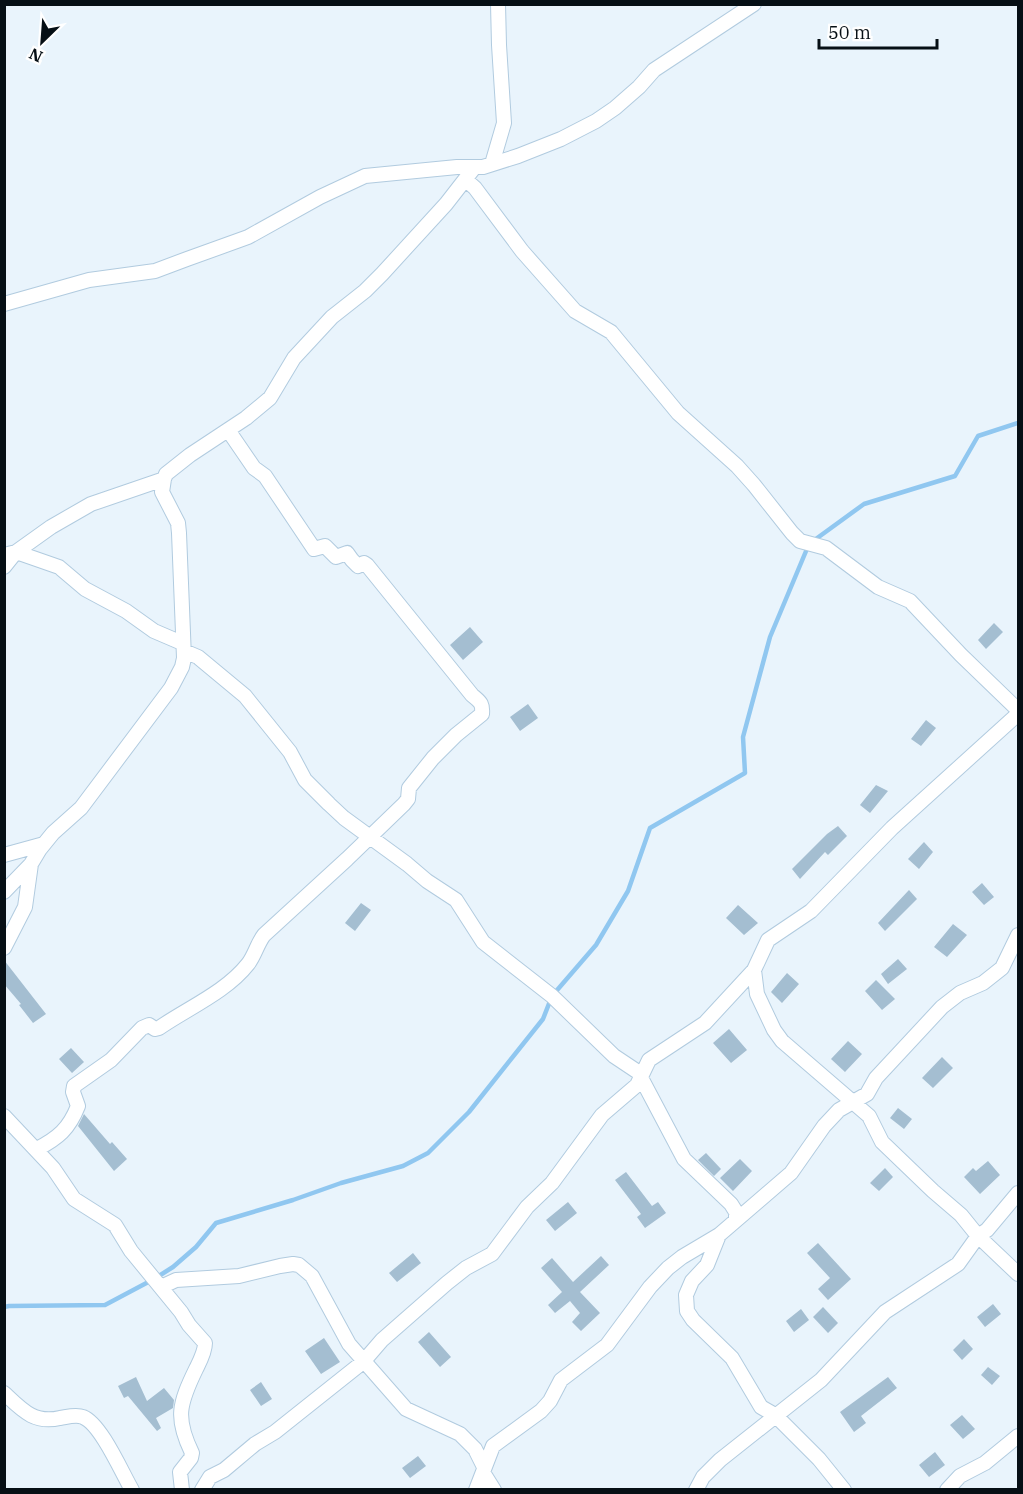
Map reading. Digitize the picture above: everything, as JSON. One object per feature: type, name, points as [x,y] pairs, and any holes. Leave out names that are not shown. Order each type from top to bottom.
[{"type":"street","points":[[492,164],[504,123],[498,4]]},
{"type":"street","points":[[4,304],[88,280],[155,271],[248,237],[320,196],[365,176],[457,167],[474,168],[492,164],[561,139],[596,121],[626,99],[654,70],[754,4]]},
{"type":"street","points":[[4,892],[31,864],[44,844],[81,808],[171,688],[182,667],[182,582],[178,524],[162,492],[164,479],[174,467],[270,398],[294,358],[332,317],[365,291],[382,274],[466,180],[474,168]]},
{"type":"street","points":[[202,1490],[210,1477],[224,1470],[255,1444],[275,1432],[363,1362],[382,1340],[447,1283],[466,1268],[496,1250],[527,1207],[558,1176],[602,1115],[628,1094],[642,1077],[649,1060],[705,1023],[754,970],[768,940],[811,911],[892,828],[1018,712],[910,601],[878,587],[826,548],[800,541],[737,466],[678,413],[611,332],[575,311],[522,251],[475,188],[466,180]]},
{"type":"street","points":[[37,1149],[62,1134],[66,1128],[78,1106],[73,1092],[74,1086],[117,1055],[142,1028],[150,1025],[155,1029],[159,1028],[229,983],[248,964],[264,935],[408,799],[409,788],[433,758],[456,735],[480,718],[483,706],[479,700],[472,695],[367,565],[362,563],[357,565],[347,554],[336,557],[326,546],[314,549],[264,476],[254,468],[228,430]]},
{"type":"street","points":[[4,567],[10,554],[91,504],[164,479]]},
{"type":"street","points":[[10,554],[59,567],[85,589],[126,611],[198,657],[245,696],[290,752],[305,780],[312,788],[344,818],[427,881],[456,900],[483,942],[552,996],[614,1056],[638,1072],[684,1159],[731,1204],[736,1212],[736,1219]]},
{"type":"street","points":[[4,855],[44,844]]},
{"type":"street","points":[[4,948],[25,907],[31,864]]},
{"type":"street","points":[[476,1490],[493,1446],[541,1411],[550,1401],[561,1380],[607,1345],[650,1287],[669,1268],[682,1257],[720,1235],[790,1173],[824,1126],[839,1110],[867,1094],[876,1078],[942,1007],[960,993],[982,983],[1002,968],[1018,935]]},
{"type":"street","points":[[754,970],[757,994],[774,1030],[782,1041],[850,1102],[869,1116],[882,1142],[961,1215],[978,1236],[1018,1274]]},
{"type":"street","points":[[4,1116],[10,1134],[37,1149],[74,1199],[115,1225],[131,1251],[205,1343],[201,1360],[181,1405],[184,1438],[192,1453],[191,1458],[180,1472],[182,1490]]},
{"type":"street","points":[[696,1490],[703,1478],[720,1460],[821,1380],[885,1312],[958,1264],[978,1236],[987,1230],[1018,1193]]},
{"type":"street","points":[[720,1235],[707,1265],[692,1281],[686,1295],[685,1305],[693,1320],[732,1358],[761,1407],[776,1415],[819,1459],[844,1490]]},
{"type":"street","points":[[160,1287],[176,1280],[239,1276],[280,1266],[299,1265],[312,1276],[349,1344],[363,1362],[406,1409],[460,1434],[469,1441],[494,1490]]},
{"type":"street","points":[[4,1393],[36,1419],[52,1420],[77,1415],[87,1419],[105,1442],[132,1490]]},
{"type":"street","points":[[947,1490],[960,1476],[984,1463],[1018,1436]]},
{"type":"street","points":[[469,1441],[493,1446]]},
{"type":"building","points":[[994,623],[1003,632],[986,649],[978,640]]},
{"type":"building","points":[[470,627],[483,642],[463,660],[450,645]]},
{"type":"building","points":[[528,704],[538,718],[520,731],[510,717]]},
{"type":"building","points":[[926,720],[936,728],[921,746],[911,739]]},
{"type":"building","points":[[876,785],[888,791],[870,813],[860,805]]},
{"type":"building","points":[[838,826],[847,836],[828,855],[825,852],[800,879],[792,869]]},
{"type":"building","points":[[924,842],[933,852],[919,869],[908,859]]},
{"type":"building","points":[[982,883],[994,897],[984,905],[972,892]]},
{"type":"building","points":[[909,890],[917,899],[885,931],[878,923]]},
{"type":"building","points":[[361,903],[371,910],[355,931],[345,923]]},
{"type":"building","points":[[738,905],[758,923],[744,935],[726,918]]},
{"type":"building","points":[[953,924],[967,935],[947,957],[934,947]]},
{"type":"building","points":[[898,959],[907,969],[888,984],[881,974]]},
{"type":"building","points":[[4,960],[46,1014],[33,1023],[4,984]]},
{"type":"building","points":[[787,973],[799,984],[782,1003],[771,992]]},
{"type":"building","points":[[876,980],[895,999],[882,1010],[865,991]]},
{"type":"building","points":[[729,1029],[747,1050],[731,1063],[713,1043]]},
{"type":"building","points":[[848,1041],[862,1054],[845,1072],[831,1059]]},
{"type":"building","points":[[71,1048],[84,1062],[72,1073],[59,1059]]},
{"type":"building","points":[[942,1057],[953,1068],[933,1088],[922,1078]]},
{"type":"building","points":[[898,1108],[912,1119],[904,1129],[890,1118]]},
{"type":"building","points":[[84,1114],[110,1144],[112,1142],[127,1159],[114,1171],[78,1126]]},
{"type":"building","points":[[706,1153],[721,1169],[714,1176],[698,1160]]},
{"type":"building","points":[[740,1159],[752,1171],[733,1191],[720,1178]]},
{"type":"building","points":[[988,1161],[1000,1175],[980,1194],[964,1177],[973,1168],[976,1171]]},
{"type":"building","points":[[885,1168],[893,1177],[879,1191],[870,1183]]},
{"type":"building","points":[[626,1172],[652,1206],[658,1202],[666,1213],[645,1228],[637,1217],[641,1214],[615,1180]]},
{"type":"building","points":[[568,1202],[577,1213],[555,1231],[546,1220]]},
{"type":"building","points":[[818,1243],[851,1279],[828,1300],[818,1289],[830,1278],[807,1253]]},
{"type":"building","points":[[413,1253],[421,1263],[397,1282],[389,1273]]},
{"type":"building","points":[[601,1256],[609,1265],[580,1292],[600,1313],[581,1331],[572,1322],[580,1313],[570,1301],[555,1313],[548,1305],[562,1292],[541,1268],[552,1258],[573,1282]]},
{"type":"building","points":[[993,1304],[1001,1314],[985,1327],[977,1317]]},
{"type":"building","points":[[823,1307],[838,1323],[828,1333],[813,1317]]},
{"type":"building","points":[[801,1309],[809,1320],[794,1332],[786,1321]]},
{"type":"building","points":[[429,1332],[451,1357],[440,1367],[418,1342]]},
{"type":"building","points":[[324,1338],[340,1362],[321,1374],[305,1351]]},
{"type":"building","points":[[964,1339],[973,1349],[962,1360],[953,1350]]},
{"type":"building","points":[[988,1367],[1000,1376],[992,1385],[981,1375]]},
{"type":"building","points":[[136,1377],[147,1401],[164,1388],[174,1400],[173,1408],[156,1418],[161,1428],[157,1431],[128,1396],[124,1398],[118,1386]]},
{"type":"building","points":[[888,1377],[897,1388],[861,1416],[866,1423],[854,1432],[840,1412]]},
{"type":"building","points":[[261,1382],[272,1399],[261,1406],[250,1390]]},
{"type":"building","points":[[962,1415],[975,1429],[963,1439],[950,1425]]},
{"type":"building","points":[[935,1452],[945,1465],[929,1477],[919,1465]]},
{"type":"building","points":[[418,1456],[426,1466],[410,1478],[402,1468]]},
{"type":"waterway","points":[[4,1307],[105,1305],[173,1267],[196,1247],[216,1223],[341,1183],[403,1166],[428,1153],[469,1112],[543,1019],[552,996],[596,945],[628,891],[650,828],[745,773],[743,737],[770,637],[809,544],[864,504],[955,476],[978,436],[1018,423]]}]
